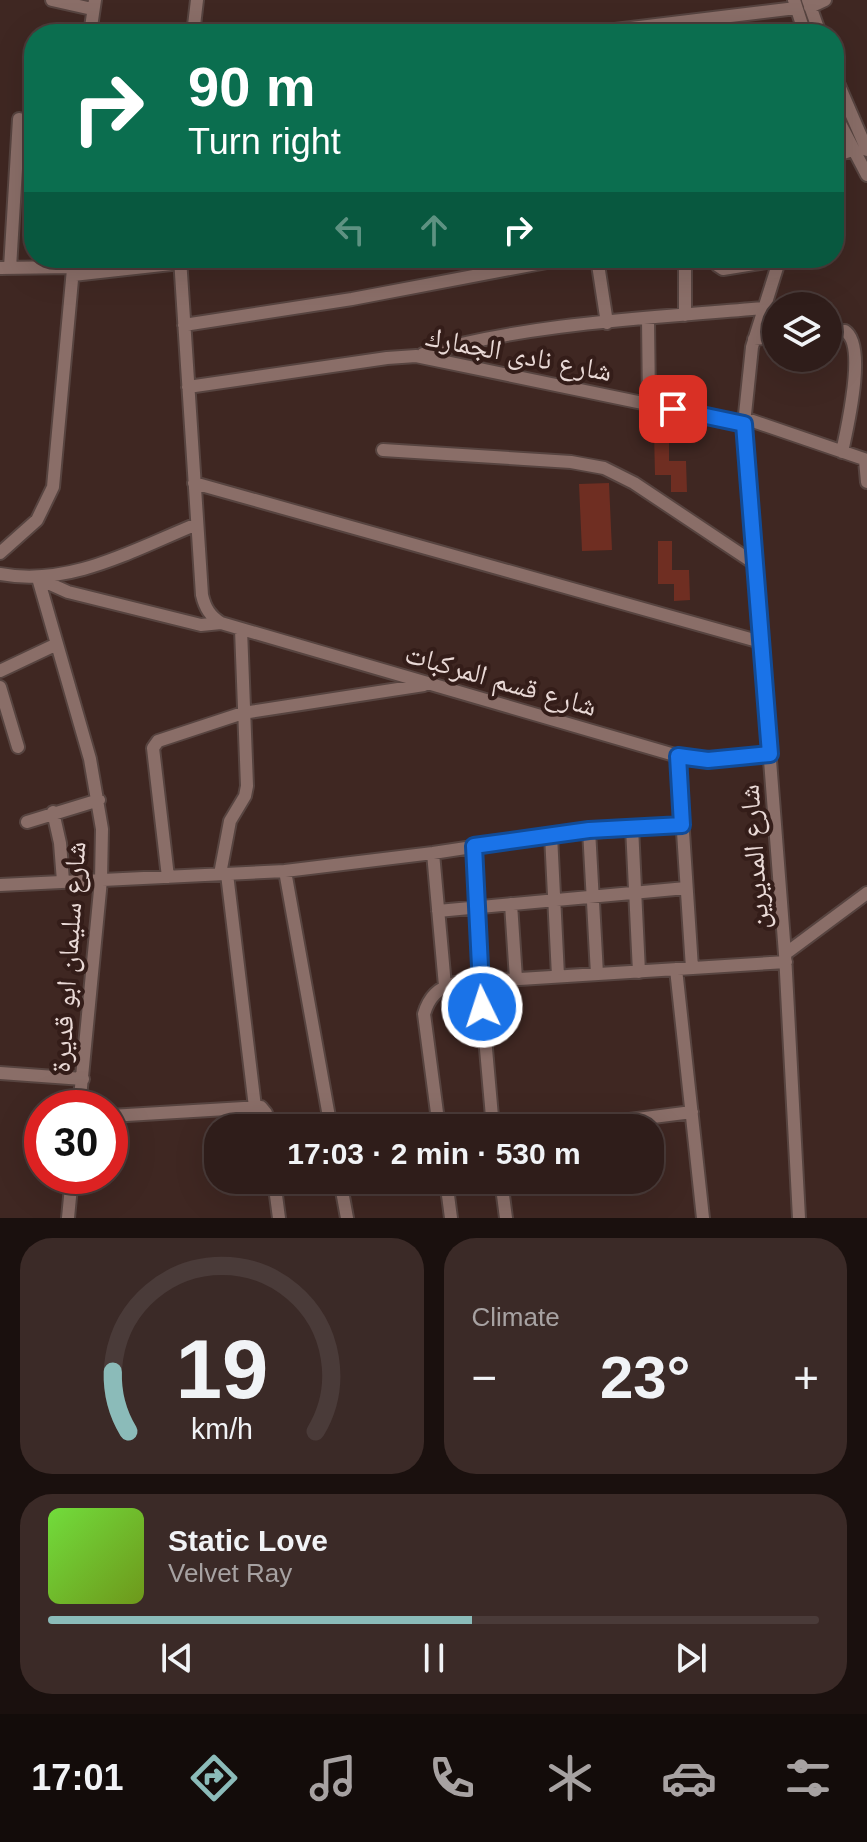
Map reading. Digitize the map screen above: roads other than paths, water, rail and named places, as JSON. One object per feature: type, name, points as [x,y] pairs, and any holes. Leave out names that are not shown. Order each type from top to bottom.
[{"type":"street","points":[[52,0],[94,5]]},
{"type":"street","points":[[194,24],[197,0]]},
{"type":"street","points":[[655,24],[825,0]]},
{"type":"street","points":[[802,4],[804,24]]},
{"type":"street","points":[[802,4],[814,24]]},
{"type":"street","points":[[844,97],[867,150]]},
{"type":"street","points":[[5,268],[19,119]]},
{"type":"street","points":[[844,133],[867,175]]},
{"type":"street","points":[[844,153],[852,150]]},
{"type":"street","points":[[0,553],[37,520],[53,487],[73,268]]},
{"type":"street","points":[[180,268],[204,604],[221,623]]},
{"type":"street","points":[[184,325],[352,299],[515,268]]},
{"type":"street","points":[[599,268],[607,323]]},
{"type":"street","points":[[685,268],[685,315]]},
{"type":"street","name":"شارع المديرين","points":[[768,292],[776,268]]},
{"type":"street","points":[[416,356],[491,338],[762,308]]},
{"type":"street","name":"شارع المديرين","points":[[762,311],[748,369],[744,421],[785,958],[799,1218]]},
{"type":"street","points":[[648,319],[649,404]]},
{"type":"street","points":[[842,331],[850,332],[852,337],[855,376],[842,452]]},
{"type":"street","points":[[754,339],[762,338]]},
{"type":"street","name":"شارع نادى الجمارك","points":[[188,387],[416,356],[744,421],[866,460]]},
{"type":"street","points":[[383,450],[571,462],[604,468],[634,483],[754,563]]},
{"type":"street","points":[[866,460],[867,482]]},
{"type":"street","points":[[194,483],[761,642]]},
{"type":"street","points":[[0,574],[38,578],[86,569],[197,524]]},
{"type":"street","name":"شارع قسم المركبات","points":[[38,578],[68,592],[201,625],[221,623],[678,756],[708,760],[770,754]]},
{"type":"street","name":"شارع سليمان ابو قديرة","points":[[38,578],[99,800],[101,880],[81,1090]]},
{"type":"street","points":[[241,629],[247,786],[245,796],[230,821],[224,874],[255,1107]]},
{"type":"street","points":[[0,670],[57,644]]},
{"type":"street","points":[[168,877],[153,748],[158,741],[243,713],[431,684]]},
{"type":"street","points":[[0,687],[18,747]]},
{"type":"street","points":[[678,756],[692,968]]},
{"type":"street","points":[[27,822],[99,800]]},
{"type":"street","points":[[53,812],[60,843],[63,881]]},
{"type":"street","points":[[0,885],[285,871],[589,830],[682,825]]},
{"type":"street","points":[[632,827],[639,972]]},
{"type":"street","points":[[589,830],[597,974]]},
{"type":"street","points":[[551,835],[558,976]]},
{"type":"street","points":[[474,846],[480,981],[492,1114]]},
{"type":"street","points":[[433,853],[445,986]]},
{"type":"street","points":[[285,871],[328,1114]]},
{"type":"street","points":[[438,911],[686,888]]},
{"type":"street","points":[[437,1114],[424,1014],[431,998],[445,986],[785,958],[867,893]]},
{"type":"street","points":[[511,904],[516,979]]},
{"type":"street","points":[[676,969],[703,1218]]},
{"type":"street","points":[[0,1073],[83,1079]]},
{"type":"street","points":[[128,1115],[255,1107],[264,1110],[265,1114]]},
{"type":"street","points":[[664,1116],[692,1112]]},
{"type":"street","points":[[68,1218],[70,1194]]},
{"type":"street","points":[[276,1194],[279,1218]]},
{"type":"street","points":[[343,1194],[347,1218]]},
{"type":"street","points":[[448,1194],[451,1218]]},
{"type":"street","points":[[503,1194],[506,1218]]}]
